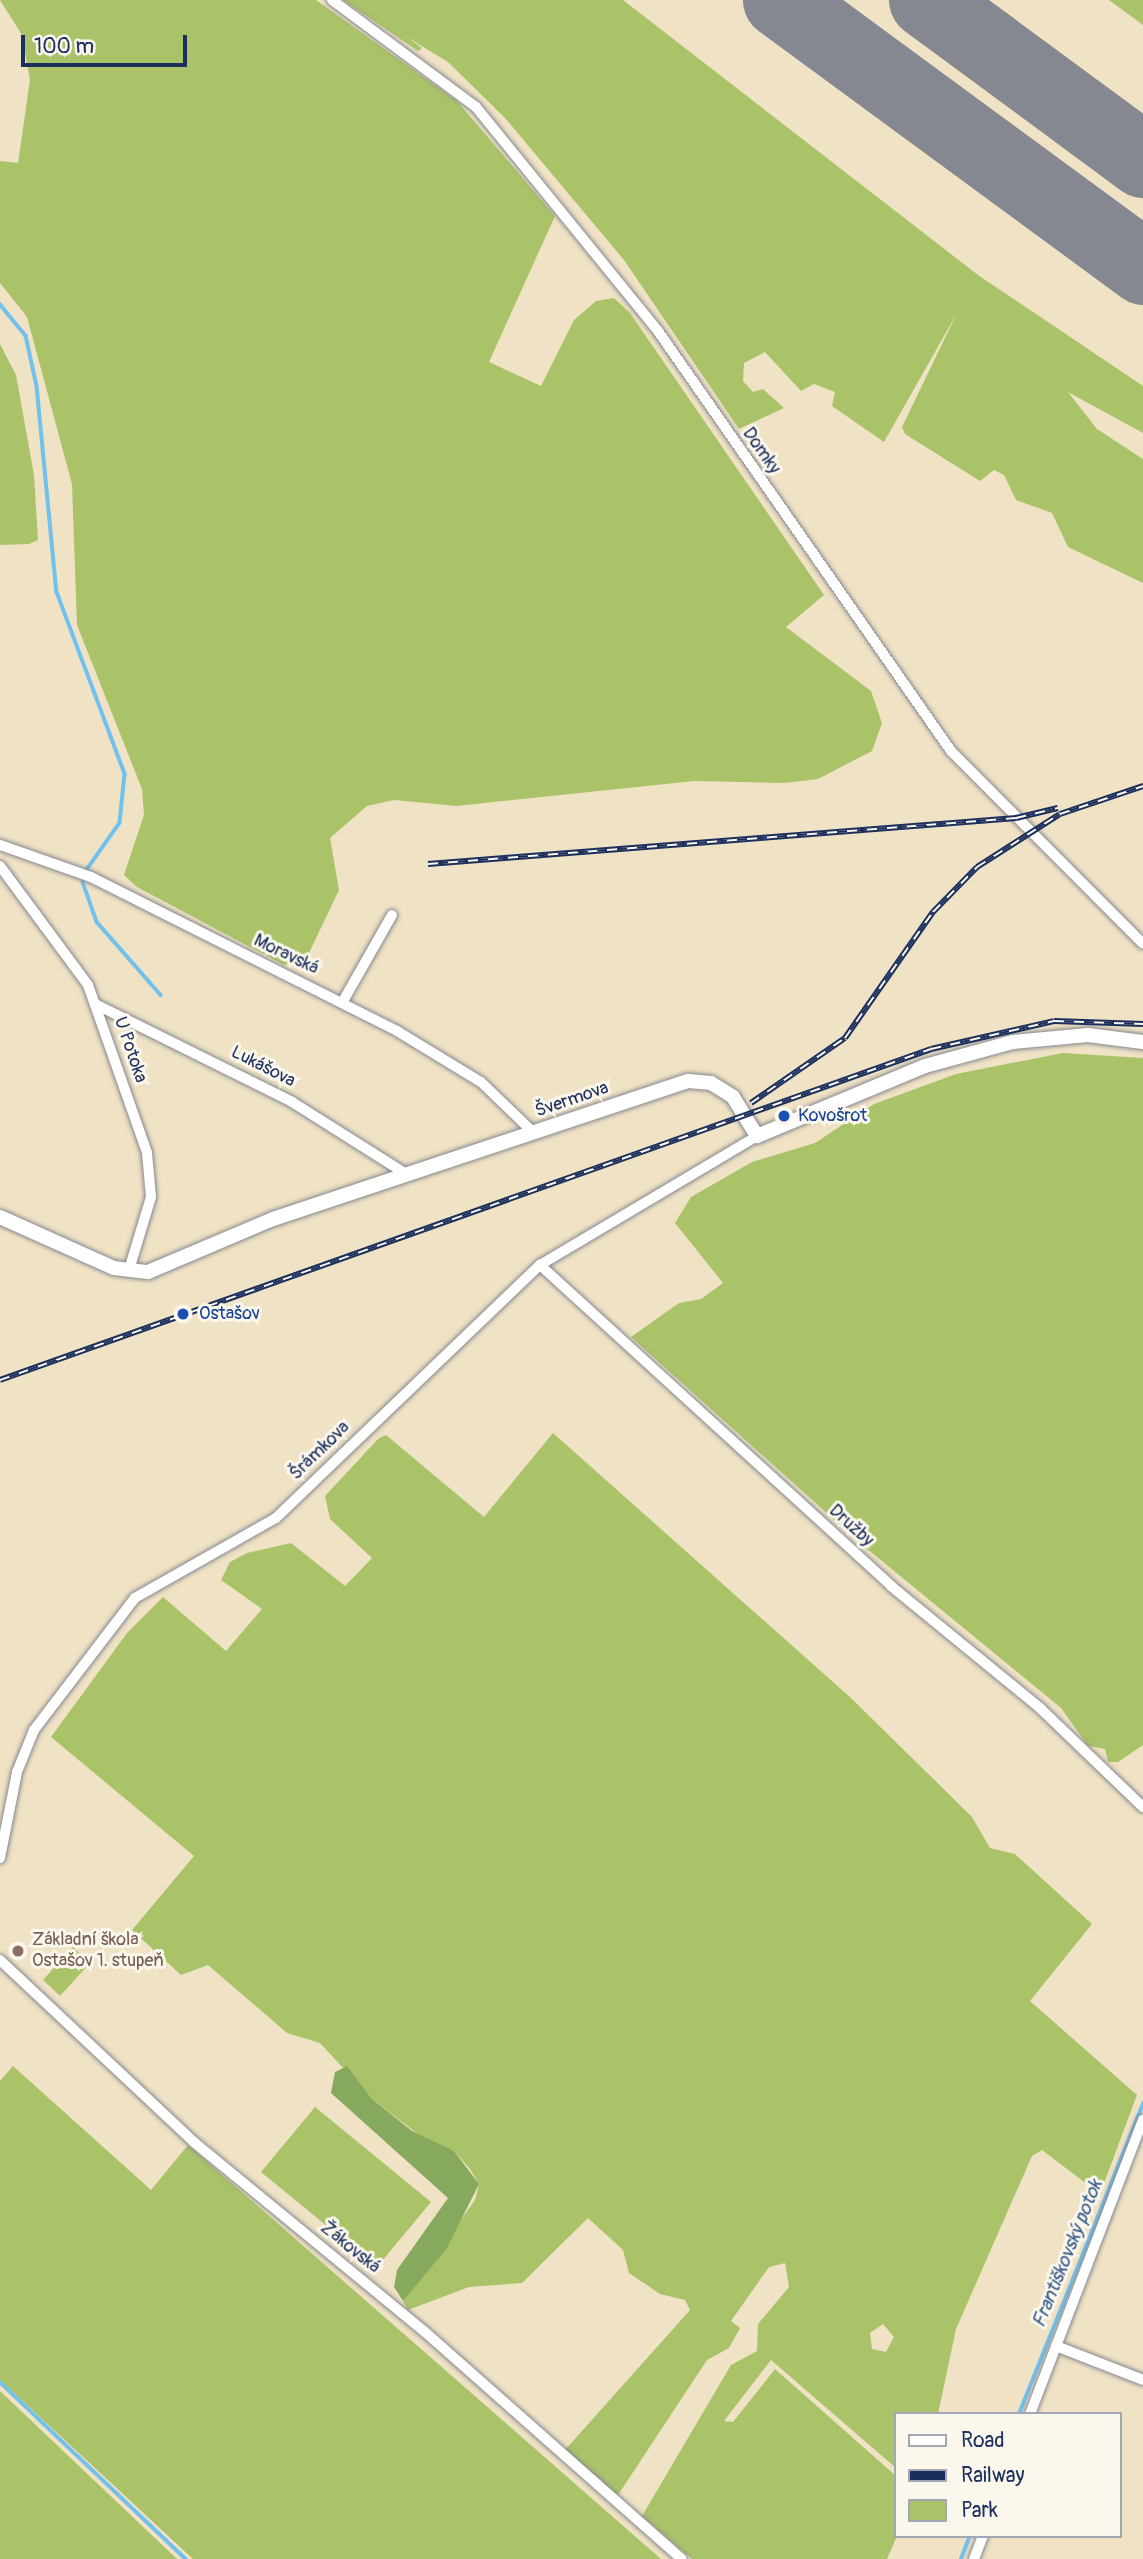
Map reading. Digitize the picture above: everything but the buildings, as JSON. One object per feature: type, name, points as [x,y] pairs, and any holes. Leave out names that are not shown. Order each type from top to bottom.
[{"type":"street","name":"Domky","points":[[332,0],[476,107],[658,331],[951,751],[1143,944]]},
{"type":"street","name":"Moravská","points":[[0,845],[91,877],[342,1003],[481,1082],[534,1133]]},
{"type":"street","name":"U Potoka","points":[[0,866],[95,1004],[146,1153],[151,1197],[129,1270]]},
{"type":"street","points":[[342,1003],[392,915]]},
{"type":"street","name":"Lukášova","points":[[95,1004],[292,1102],[408,1175]]},
{"type":"street","points":[[757,1136],[925,1066],[1013,1042],[1088,1035],[1143,1042]]},
{"type":"street","name":"Švermova","points":[[0,1217],[129,1270],[161,1268],[273,1219],[701,1081],[733,1097],[757,1136]]},
{"type":"street","name":"Šrámkova","points":[[0,1858],[17,1772],[34,1730],[135,1598],[276,1518],[540,1265],[757,1136]]},
{"type":"street","name":"Družby","points":[[540,1265],[891,1586],[1040,1708],[1143,1807]]},
{"type":"street","name":"Žákovská","points":[[0,1960],[195,2143],[424,2331],[682,2559]]},
{"type":"street","points":[[1031,2412],[1143,2120]]},
{"type":"street","points":[[1056,2346],[1143,2380]]},
{"type":"street","points":[[974,2559],[982,2538]]},
{"type":"green space","points":[[0,0],[316,0],[457,101],[555,216],[489,362],[541,386],[574,320],[596,301],[614,298],[630,313],[824,595],[786,627],[871,691],[882,723],[872,751],[818,779],[784,783],[694,781],[456,806],[394,800],[367,806],[330,838],[339,890],[309,953],[284,965],[137,887],[124,875],[144,815],[142,789],[77,625],[72,484],[27,317],[0,283],[0,161],[18,163],[30,80],[22,35]]},
{"type":"green space","points":[[343,0],[623,0],[978,275],[1143,386],[1143,433],[1068,392],[1097,429],[1143,459],[1143,583],[1068,547],[1052,513],[1016,500],[1004,475],[994,470],[980,481],[905,434],[902,427],[957,313],[884,442],[832,406],[835,392],[814,384],[801,391],[765,352],[744,363],[743,381],[753,392],[763,389],[784,408],[739,429],[624,260],[505,118],[448,62],[407,37],[422,48],[418,51]]},
{"type":"green space","points":[[1109,0],[1143,0],[1143,25]]},
{"type":"green space","points":[[0,344],[16,375],[34,475],[38,540],[29,544],[0,545]]},
{"type":"green space","points":[[1063,1053],[1143,1058],[1143,1745],[1118,1762],[1108,1762],[1105,1749],[1088,1746],[1061,1708],[860,1543],[631,1337],[679,1303],[701,1299],[723,1283],[675,1223],[691,1197],[752,1162],[815,1143],[874,1104],[956,1074]]},
{"type":"green space","points":[[553,1433],[851,1698],[972,1817],[990,1848],[1015,1854],[1092,1924],[1030,2001],[1137,2095],[1100,2194],[1042,2150],[1032,2156],[956,2329],[938,2412],[894,2412],[894,2466],[771,2360],[724,2421],[733,2422],[775,2369],[894,2474],[894,2538],[896,2538],[887,2559],[692,2559],[642,2516],[731,2365],[757,2351],[758,2324],[789,2287],[785,2263],[769,2267],[731,2321],[740,2328],[729,2348],[707,2360],[618,2495],[565,2450],[690,2310],[685,2300],[660,2294],[629,2273],[623,2250],[588,2218],[522,2283],[469,2287],[408,2310],[403,2301],[475,2200],[479,2184],[470,2169],[454,2151],[432,2145],[371,2098],[320,2043],[287,2033],[208,1965],[181,1975],[132,1930],[194,1856],[51,1737],[127,1633],[163,1597],[226,1651],[262,1609],[221,1580],[230,1562],[247,1553],[291,1543],[345,1586],[372,1558],[330,1519],[325,1496],[379,1438],[386,1435],[484,1517]],"holes":[[[883,2324],[894,2337],[886,2352],[872,2349],[870,2333]]]},
{"type":"green space","points":[[73,1947],[90,1963],[60,1996],[43,1980]]},
{"type":"green space","points":[[13,2066],[151,2190],[188,2145],[661,2559],[193,2559],[0,2380],[0,2081]]},
{"type":"green space","points":[[347,2066],[371,2098],[412,2131],[454,2151],[479,2184],[447,2248],[403,2301],[394,2287],[397,2270],[448,2198],[331,2093],[335,2072]]},
{"type":"green space","points":[[315,2107],[431,2202],[377,2267],[261,2172]]},
{"type":"green space","points":[[0,2391],[177,2559],[0,2559]]},
{"type":"waterway","points":[[0,304],[26,336],[37,386],[57,592],[125,774],[120,823],[87,870]]},
{"type":"waterway","points":[[83,882],[97,922],[161,995]]},
{"type":"waterway","name":"Františkovský potok","points":[[1020,2412],[1143,2104]]},
{"type":"waterway","points":[[0,2382],[186,2559]]},
{"type":"waterway","name":"Františkovský potok","points":[[961,2559],[969,2538]]},
{"type":"runway","points":[[780,0],[1143,267]]},
{"type":"runway","points":[[926,0],[1143,160]]},
{"type":"railway","points":[[751,1103],[845,1038],[933,912],[977,867],[1060,814],[1143,786]]},
{"type":"railway","points":[[428,864],[1016,818],[1058,808]]},
{"type":"railway","points":[[0,1380],[931,1049],[1054,1021],[1143,1024]]},
{"type":"place","name":"Kovošrot","points":[[784,1116]]},
{"type":"place","name":"Ostašov","points":[[183,1314]]},
{"type":"place","name":"Základní škola Ostašov 1. stupeň","points":[[18,1951]]}]
